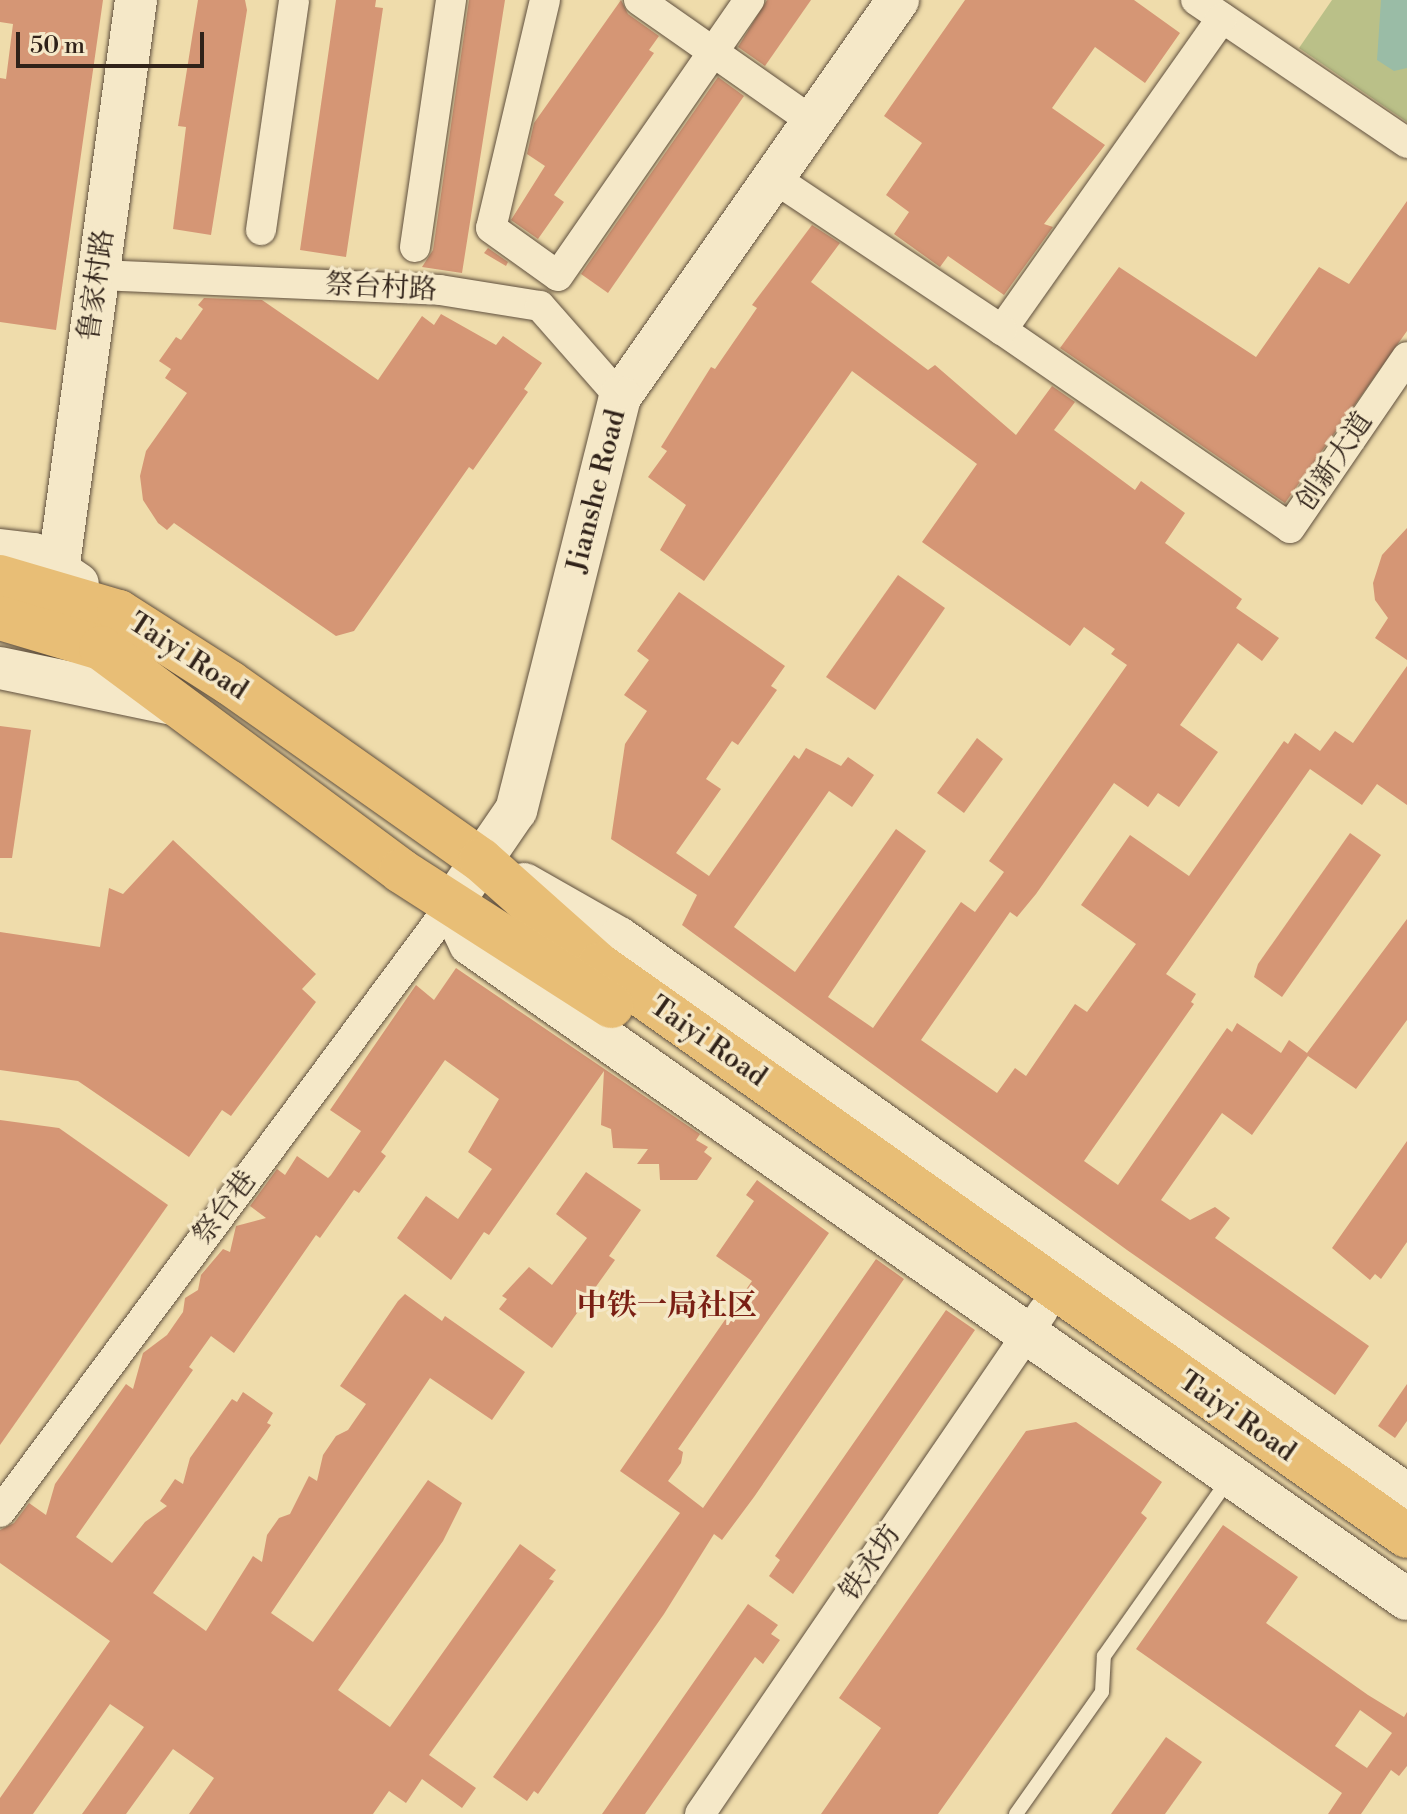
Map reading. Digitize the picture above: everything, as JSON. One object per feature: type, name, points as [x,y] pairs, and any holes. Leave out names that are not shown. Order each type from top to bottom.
[{"type":"main road","name":"鲁家村路","points":[[58,571],[136,0]]},
{"type":"main road","name":"Jianshe Road","points":[[451,905],[516,810],[620,397],[898,0]]},
{"type":"main road","points":[[0,550],[34,554],[119,612]]},
{"type":"main road","name":"Taiyi Road","points":[[0,577],[119,612],[481,860],[599,965],[1407,1536]]},
{"type":"main road","name":"Taiyi Road","points":[[0,618],[101,648],[172,704],[451,905],[572,979],[1035,1321],[1407,1566]]},
{"type":"main road","points":[[0,668],[172,704]]},
{"type":"main road","points":[[481,860],[619,938],[1407,1495]]},
{"type":"main road","points":[[1035,1321],[1232,1475],[1407,1599]]},
{"type":"street","points":[[261,230],[294,0]]},
{"type":"street","points":[[415,247],[451,0]]},
{"type":"street","points":[[545,0],[491,228],[558,276],[749,0]]},
{"type":"street","points":[[639,0],[813,122]]},
{"type":"street","points":[[1196,0],[1407,143]]},
{"type":"street","points":[[774,178],[1002,330],[1222,18]]},
{"type":"street","name":"祭台村路","points":[[99,275],[440,290],[540,306],[620,397]]},
{"type":"street","name":"创新大道","points":[[1002,330],[1290,528],[1407,357]]},
{"type":"street","name":"祭台巷","points":[[0,1512],[451,905]]},
{"type":"street","name":"铁永坊","points":[[700,1814],[1035,1321]]},
{"type":"lane","points":[[1016,1814],[1102,1692],[1104,1656],[1232,1475]]},
{"type":"green space","points":[[1332,0],[1407,0],[1407,122],[1299,48]]},
{"type":"shaded area","points":[[1381,0],[1407,0],[1407,68],[1394,71],[1377,60]]},
{"type":"building","points":[[0,0],[103,0],[56,330],[0,322],[0,78],[6,79],[13,24],[0,22]]},
{"type":"building","points":[[198,0],[245,0],[247,10],[211,235],[173,229],[186,127],[178,126]]},
{"type":"building","points":[[336,0],[376,0],[375,7],[383,8],[346,257],[300,250]]},
{"type":"building","points":[[469,0],[505,0],[462,273],[422,267],[433,250]]},
{"type":"building","points":[[621,0],[628,14],[659,36],[649,50],[654,53],[554,195],[564,202],[538,239],[511,220],[545,166],[527,154],[534,123]]},
{"type":"building","points":[[767,0],[811,0],[765,66],[738,47]]},
{"type":"building","points":[[965,0],[1134,0],[1180,33],[1145,83],[1095,47],[1052,108],[1105,145],[1044,224],[1053,227],[1004,295],[948,256],[940,267],[894,234],[909,212],[886,195],[922,143],[884,116]]},
{"type":"building","points":[[718,77],[744,96],[608,293],[581,274]]},
{"type":"building","points":[[1407,201],[1407,331],[1285,503],[1060,348],[1119,267],[1256,357],[1319,267],[1349,284]]},
{"type":"building","points":[[812,225],[840,243],[811,282],[928,370],[935,365],[1016,435],[1052,386],[1075,402],[1054,430],[1135,490],[1141,481],[1185,513],[1165,543],[1242,599],[1236,608],[1279,638],[1262,661],[1238,643],[1180,725],[1218,752],[1179,807],[1158,793],[1148,807],[1114,783],[1036,894],[1017,917],[1010,912],[921,1040],[997,1093],[1015,1068],[1026,1076],[1075,1004],[1087,1012],[1136,944],[1081,905],[1130,835],[1189,876],[1284,741],[1288,744],[1295,733],[1320,751],[1335,731],[1353,743],[1407,666],[1407,805],[1377,784],[1362,805],[1310,769],[1166,974],[1196,994],[1191,1002],[1194,1004],[1084,1161],[1118,1185],[1227,1028],[1232,1032],[1237,1023],[1281,1053],[1289,1040],[1307,1053],[1407,919],[1407,1020],[1356,1089],[1308,1056],[1252,1135],[1222,1113],[1161,1200],[1190,1220],[1215,1207],[1230,1218],[1215,1238],[1369,1346],[1335,1395],[1127,1250],[682,925],[697,895],[611,839],[625,744],[647,711],[624,695],[649,660],[637,651],[679,592],[785,666],[771,686],[777,690],[738,745],[732,741],[706,779],[721,789],[676,853],[709,876],[794,755],[799,759],[806,748],[841,766],[848,757],[874,775],[852,807],[829,791],[734,927],[795,972],[896,829],[926,851],[828,997],[873,1028],[961,902],[975,912],[1004,872],[989,861],[1127,665],[1111,654],[1115,649],[1084,627],[1070,646],[922,542],[977,464],[852,371],[704,581],[660,550],[686,505],[648,477],[667,451],[661,447],[711,367],[715,369],[757,308],[752,305]]},
{"type":"building","points":[[488,248],[508,262],[506,266],[484,253]]},
{"type":"building","points":[[204,298],[262,300],[378,380],[422,316],[434,325],[441,314],[496,345],[503,336],[542,363],[524,389],[528,392],[473,470],[469,467],[354,631],[336,636],[174,523],[167,530],[158,523],[143,500],[140,476],[146,451],[187,393],[165,378],[171,369],[159,361],[176,337],[181,340],[203,309],[198,305]]},
{"type":"building","points":[[1407,528],[1407,660],[1375,638],[1388,618],[1375,600],[1373,583],[1382,555]]},
{"type":"building","points":[[898,575],[945,608],[875,710],[826,677]]},
{"type":"building","points":[[0,726],[31,730],[12,858],[0,858]]},
{"type":"building","points":[[977,738],[1003,759],[964,813],[937,793]]},
{"type":"building","points":[[1350,833],[1381,855],[1282,997],[1254,977],[1258,964]]},
{"type":"building","points":[[173,840],[316,974],[302,989],[316,1002],[231,1116],[222,1110],[189,1157],[78,1081],[0,1070],[0,932],[100,947],[109,888],[123,894]]},
{"type":"building","points":[[456,968],[700,1134],[696,1140],[708,1147],[704,1152],[712,1158],[697,1180],[660,1180],[659,1164],[637,1164],[648,1149],[613,1148],[611,1129],[601,1125],[604,1071],[489,1235],[484,1232],[451,1280],[397,1238],[426,1196],[458,1219],[492,1169],[468,1152],[499,1099],[445,1060],[381,1152],[386,1156],[359,1193],[354,1190],[320,1238],[316,1235],[234,1353],[211,1336],[189,1367],[193,1370],[76,1537],[112,1563],[145,1522],[167,1506],[160,1501],[175,1479],[183,1484],[190,1458],[232,1399],[237,1402],[243,1392],[273,1413],[267,1423],[271,1425],[153,1593],[206,1631],[253,1556],[262,1562],[267,1535],[279,1518],[290,1514],[309,1476],[317,1481],[323,1455],[336,1436],[348,1430],[366,1404],[340,1386],[398,1301],[405,1294],[442,1321],[445,1316],[525,1372],[492,1420],[430,1378],[271,1613],[313,1642],[428,1480],[462,1503],[443,1541],[338,1690],[390,1727],[520,1544],[556,1570],[549,1579],[554,1581],[429,1755],[476,1788],[462,1808],[422,1779],[406,1803],[389,1791],[373,1814],[189,1814],[214,1778],[173,1749],[126,1814],[82,1814],[144,1727],[110,1704],[33,1814],[0,1814],[0,1798],[110,1641],[0,1563],[0,1530],[14,1523],[29,1503],[46,1515],[55,1484],[126,1384],[133,1389],[143,1353],[167,1335],[183,1312],[185,1298],[198,1290],[201,1275],[223,1249],[230,1252],[236,1226],[266,1218],[250,1206],[277,1169],[285,1175],[297,1156],[328,1178],[331,1175],[361,1131],[330,1110],[416,985],[434,1000]]},
{"type":"building","points":[[0,1120],[59,1128],[168,1205],[0,1445]]},
{"type":"building","points":[[1407,1141],[1407,1242],[1381,1279],[1375,1274],[1370,1280],[1332,1248]]},
{"type":"building","points":[[586,1172],[641,1210],[609,1256],[615,1260],[552,1348],[499,1309],[507,1299],[502,1296],[529,1267],[552,1285],[587,1238],[556,1214]]},
{"type":"building","points":[[757,1180],[829,1233],[678,1449],[683,1452],[681,1463],[668,1481],[703,1508],[876,1259],[904,1279],[754,1497],[722,1540],[714,1534],[664,1614],[538,1794],[534,1791],[527,1801],[493,1777],[680,1513],[620,1471],[752,1281],[716,1256],[754,1201],[746,1195]]},
{"type":"building","points":[[946,1310],[975,1330],[793,1594],[769,1576],[780,1560],[775,1556]]},
{"type":"building","points":[[1407,1384],[1407,1421],[1395,1438],[1378,1426]]},
{"type":"building","points":[[1076,1422],[1162,1482],[1141,1513],[1147,1518],[938,1814],[821,1814],[881,1728],[839,1698],[1026,1431]]},
{"type":"building","points":[[1223,1525],[1298,1577],[1266,1623],[1368,1695],[1404,1717],[1407,1712],[1407,1766],[1399,1776],[1391,1770],[1361,1814],[1328,1814],[1342,1793],[1136,1649]],"holes":[[[1360,1710],[1392,1733],[1367,1768],[1335,1746]]]},
{"type":"building","points":[[748,1604],[778,1625],[771,1634],[780,1640],[763,1664],[755,1657],[645,1814],[602,1814]]},
{"type":"building","points":[[1166,1737],[1202,1762],[1165,1814],[1111,1814]]},
{"type":"district","name":"中铁一局社区","points":[[667,1306]]}]
